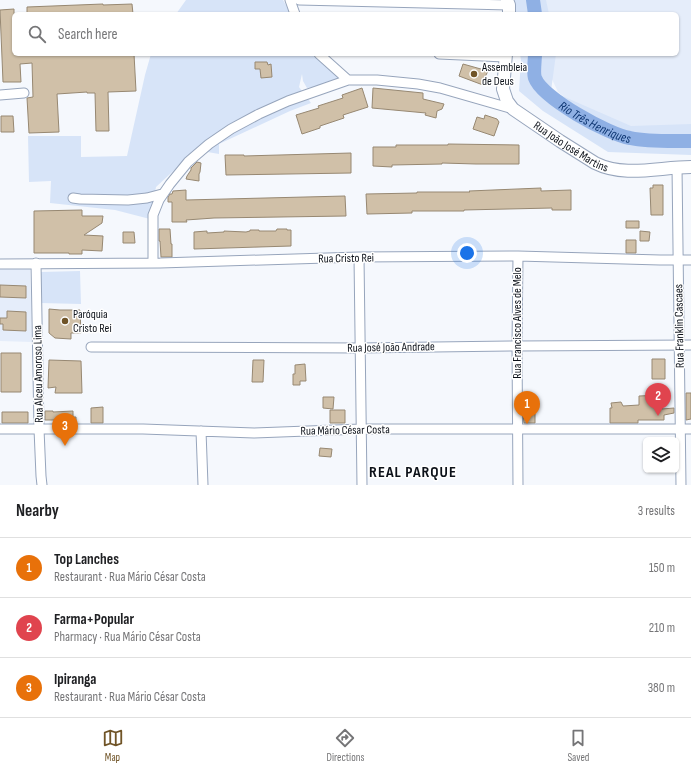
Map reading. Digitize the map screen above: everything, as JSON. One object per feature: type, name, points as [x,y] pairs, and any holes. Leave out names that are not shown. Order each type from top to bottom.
[{"type":"main road","name":"Rua João José Martins","points":[[505,56],[503,89],[507,102],[513,109],[595,163],[613,169],[640,171],[691,167]]},
{"type":"street","points":[[290,0],[294,12]]},
{"type":"street","points":[[299,0],[508,6]]},
{"type":"street","points":[[321,56],[348,80]]},
{"type":"street","points":[[153,262],[153,215],[162,194],[170,184],[192,158],[231,128],[288,101],[348,80],[377,80],[440,88],[513,109]]},
{"type":"street","points":[[0,95],[24,93]]},
{"type":"street","name":"Rua Franklin Cascaes","points":[[676,167],[681,485]]},
{"type":"street","points":[[73,198],[128,200],[147,198],[162,194]]},
{"type":"street","name":"Rua Cristo Rei","points":[[0,264],[359,257],[518,256],[691,260]]},
{"type":"street","name":"Rua Francisco Alves de Melo","points":[[518,256],[518,485]]},
{"type":"street","points":[[359,257],[362,485]]},
{"type":"street","name":"Rua Alceu Amoroso Lima","points":[[36,263],[39,429],[42,485]]},
{"type":"street","name":"Rua José João Andrade","points":[[91,347],[359,348],[691,345]]},
{"type":"street","name":"Rua Mário César Costa","points":[[0,429],[143,429],[254,433],[361,429],[691,429]]},
{"type":"street","points":[[201,431],[203,485]]},
{"type":"shaded area","points":[[186,0],[283,0],[290,12],[177,12]]},
{"type":"shaded area","points":[[514,0],[546,0],[549,12],[516,12]]},
{"type":"shaded area","points":[[543,0],[691,0],[691,131],[636,132],[568,100],[558,92],[543,60],[544,56],[679,56],[679,12],[547,12]]},
{"type":"shaded area","points":[[150,56],[314,56],[341,77],[341,79],[321,86],[307,88],[303,81],[302,74],[299,87],[311,103],[290,111],[219,144],[219,154],[196,150],[156,187],[150,219],[115,210],[50,203],[51,181],[29,182],[28,136],[81,136],[81,157],[127,156]]},
{"type":"shaded area","points":[[520,56],[556,56],[551,91],[631,126],[691,124],[691,155],[608,152],[543,111],[519,91]]},
{"type":"shaded area","points":[[0,267],[30,267],[32,342],[0,341]]},
{"type":"shaded area","points":[[80,271],[81,304],[40,303],[41,272]]},
{"type":"building","points":[[132,4],[133,12],[27,12],[27,7]]},
{"type":"building","points":[[14,9],[14,12],[12,12],[12,56],[134,56],[136,91],[108,92],[109,131],[96,131],[95,93],[87,92],[57,94],[59,132],[29,133],[27,98],[33,97],[32,63],[20,64],[21,82],[3,82],[0,10]]},
{"type":"building","points":[[255,62],[267,62],[268,65],[271,64],[272,77],[261,78],[260,69],[255,69]]},
{"type":"building","name":"Assembleia de Deus","points":[[463,64],[488,71],[483,85],[459,76]]},
{"type":"building","points":[[362,88],[368,107],[343,115],[344,118],[302,134],[296,115],[319,108],[318,106],[343,98],[342,95]]},
{"type":"building","points":[[373,88],[423,93],[423,99],[444,104],[442,109],[437,111],[436,118],[425,115],[426,113],[372,108]]},
{"type":"building","points":[[485,115],[497,119],[499,122],[494,136],[473,129],[477,117],[484,119]]},
{"type":"building","points":[[1,116],[13,116],[14,132],[1,132]]},
{"type":"building","points":[[448,144],[519,145],[519,164],[442,163],[392,165],[392,167],[373,166],[373,147]]},
{"type":"building","points":[[351,153],[351,173],[226,175],[225,155],[244,156]]},
{"type":"building","points":[[197,162],[201,163],[199,181],[186,179],[191,168]]},
{"type":"building","points":[[653,185],[663,185],[663,215],[651,215],[650,188],[653,188]]},
{"type":"building","points":[[541,188],[541,191],[571,190],[571,210],[552,210],[552,208],[412,211],[412,213],[367,214],[366,194],[470,192],[469,191]]},
{"type":"building","points":[[186,190],[186,200],[345,196],[346,216],[214,218],[186,220],[187,222],[172,222],[172,202],[168,202],[168,197],[173,191]]},
{"type":"building","points":[[82,210],[82,216],[103,216],[102,223],[84,235],[103,236],[102,251],[82,250],[82,254],[34,253],[34,211]]},
{"type":"building","points":[[626,221],[639,221],[639,228],[626,228]]},
{"type":"building","points":[[159,229],[170,229],[172,257],[161,257]]},
{"type":"building","points":[[277,229],[291,230],[291,246],[194,249],[194,232],[246,232],[250,230],[276,231]]},
{"type":"building","points":[[640,231],[650,232],[649,241],[640,241]]},
{"type":"building","points":[[123,232],[134,232],[135,243],[123,243]]},
{"type":"building","points":[[626,240],[636,240],[636,253],[626,253]]},
{"type":"building","points":[[0,285],[26,286],[26,298],[0,297]]},
{"type":"building","name":"Paróquia Cristo Rei","points":[[49,309],[80,310],[81,333],[71,333],[71,339],[55,338],[49,333]]},
{"type":"building","points":[[7,311],[26,312],[26,331],[3,330],[3,324],[0,324],[0,318],[7,318]]},
{"type":"building","points":[[1,353],[21,353],[21,392],[1,392]]},
{"type":"building","points":[[652,359],[665,359],[665,379],[652,379]]},
{"type":"building","points":[[49,360],[81,361],[82,393],[55,393],[56,387],[48,388]]},
{"type":"building","points":[[253,360],[264,360],[263,382],[252,382]]},
{"type":"building","points":[[305,364],[306,381],[300,381],[300,385],[293,385],[295,365]]},
{"type":"building","points":[[686,393],[691,393],[691,419],[686,420]]},
{"type":"building","points":[[663,395],[662,409],[674,408],[674,413],[664,415],[664,420],[638,420],[638,423],[610,423],[610,408],[612,408],[611,403],[621,402],[623,406],[639,405],[639,396]]},
{"type":"building","points":[[323,397],[334,397],[333,409],[323,408]]},
{"type":"building","points":[[103,407],[103,423],[91,423],[91,408]]},
{"type":"building","points":[[330,410],[345,410],[345,423],[330,423]]},
{"type":"building","points":[[45,411],[73,411],[73,417],[76,417],[76,423],[59,423],[59,420],[45,420]]},
{"type":"building","points":[[2,412],[28,412],[28,423],[2,423]]},
{"type":"building","points":[[523,414],[535,414],[535,423],[524,423]]},
{"type":"building","points":[[320,448],[332,449],[331,457],[319,456]]},
{"type":"waterway","name":"Rio Três Henriques","points":[[533,0],[535,12]]},
{"type":"waterway","name":"Rio Três Henriques","points":[[535,56],[534,76],[540,86],[563,105],[593,123],[607,130],[630,138],[652,141],[691,141]]},
{"type":"place","name":"Assembleia de Deus","points":[[474,74]]},
{"type":"place","name":"Paróquia Cristo Rei","points":[[65,321]]},
{"type":"place","name":"Farma+Popular","points":[[658,416]]},
{"type":"place","name":"Top Lanches","points":[[527,424]]},
{"type":"place","name":"Ipiranga","points":[[65,446]]},
{"type":"district","name":"REAL PARQUE","points":[[413,471]]}]
